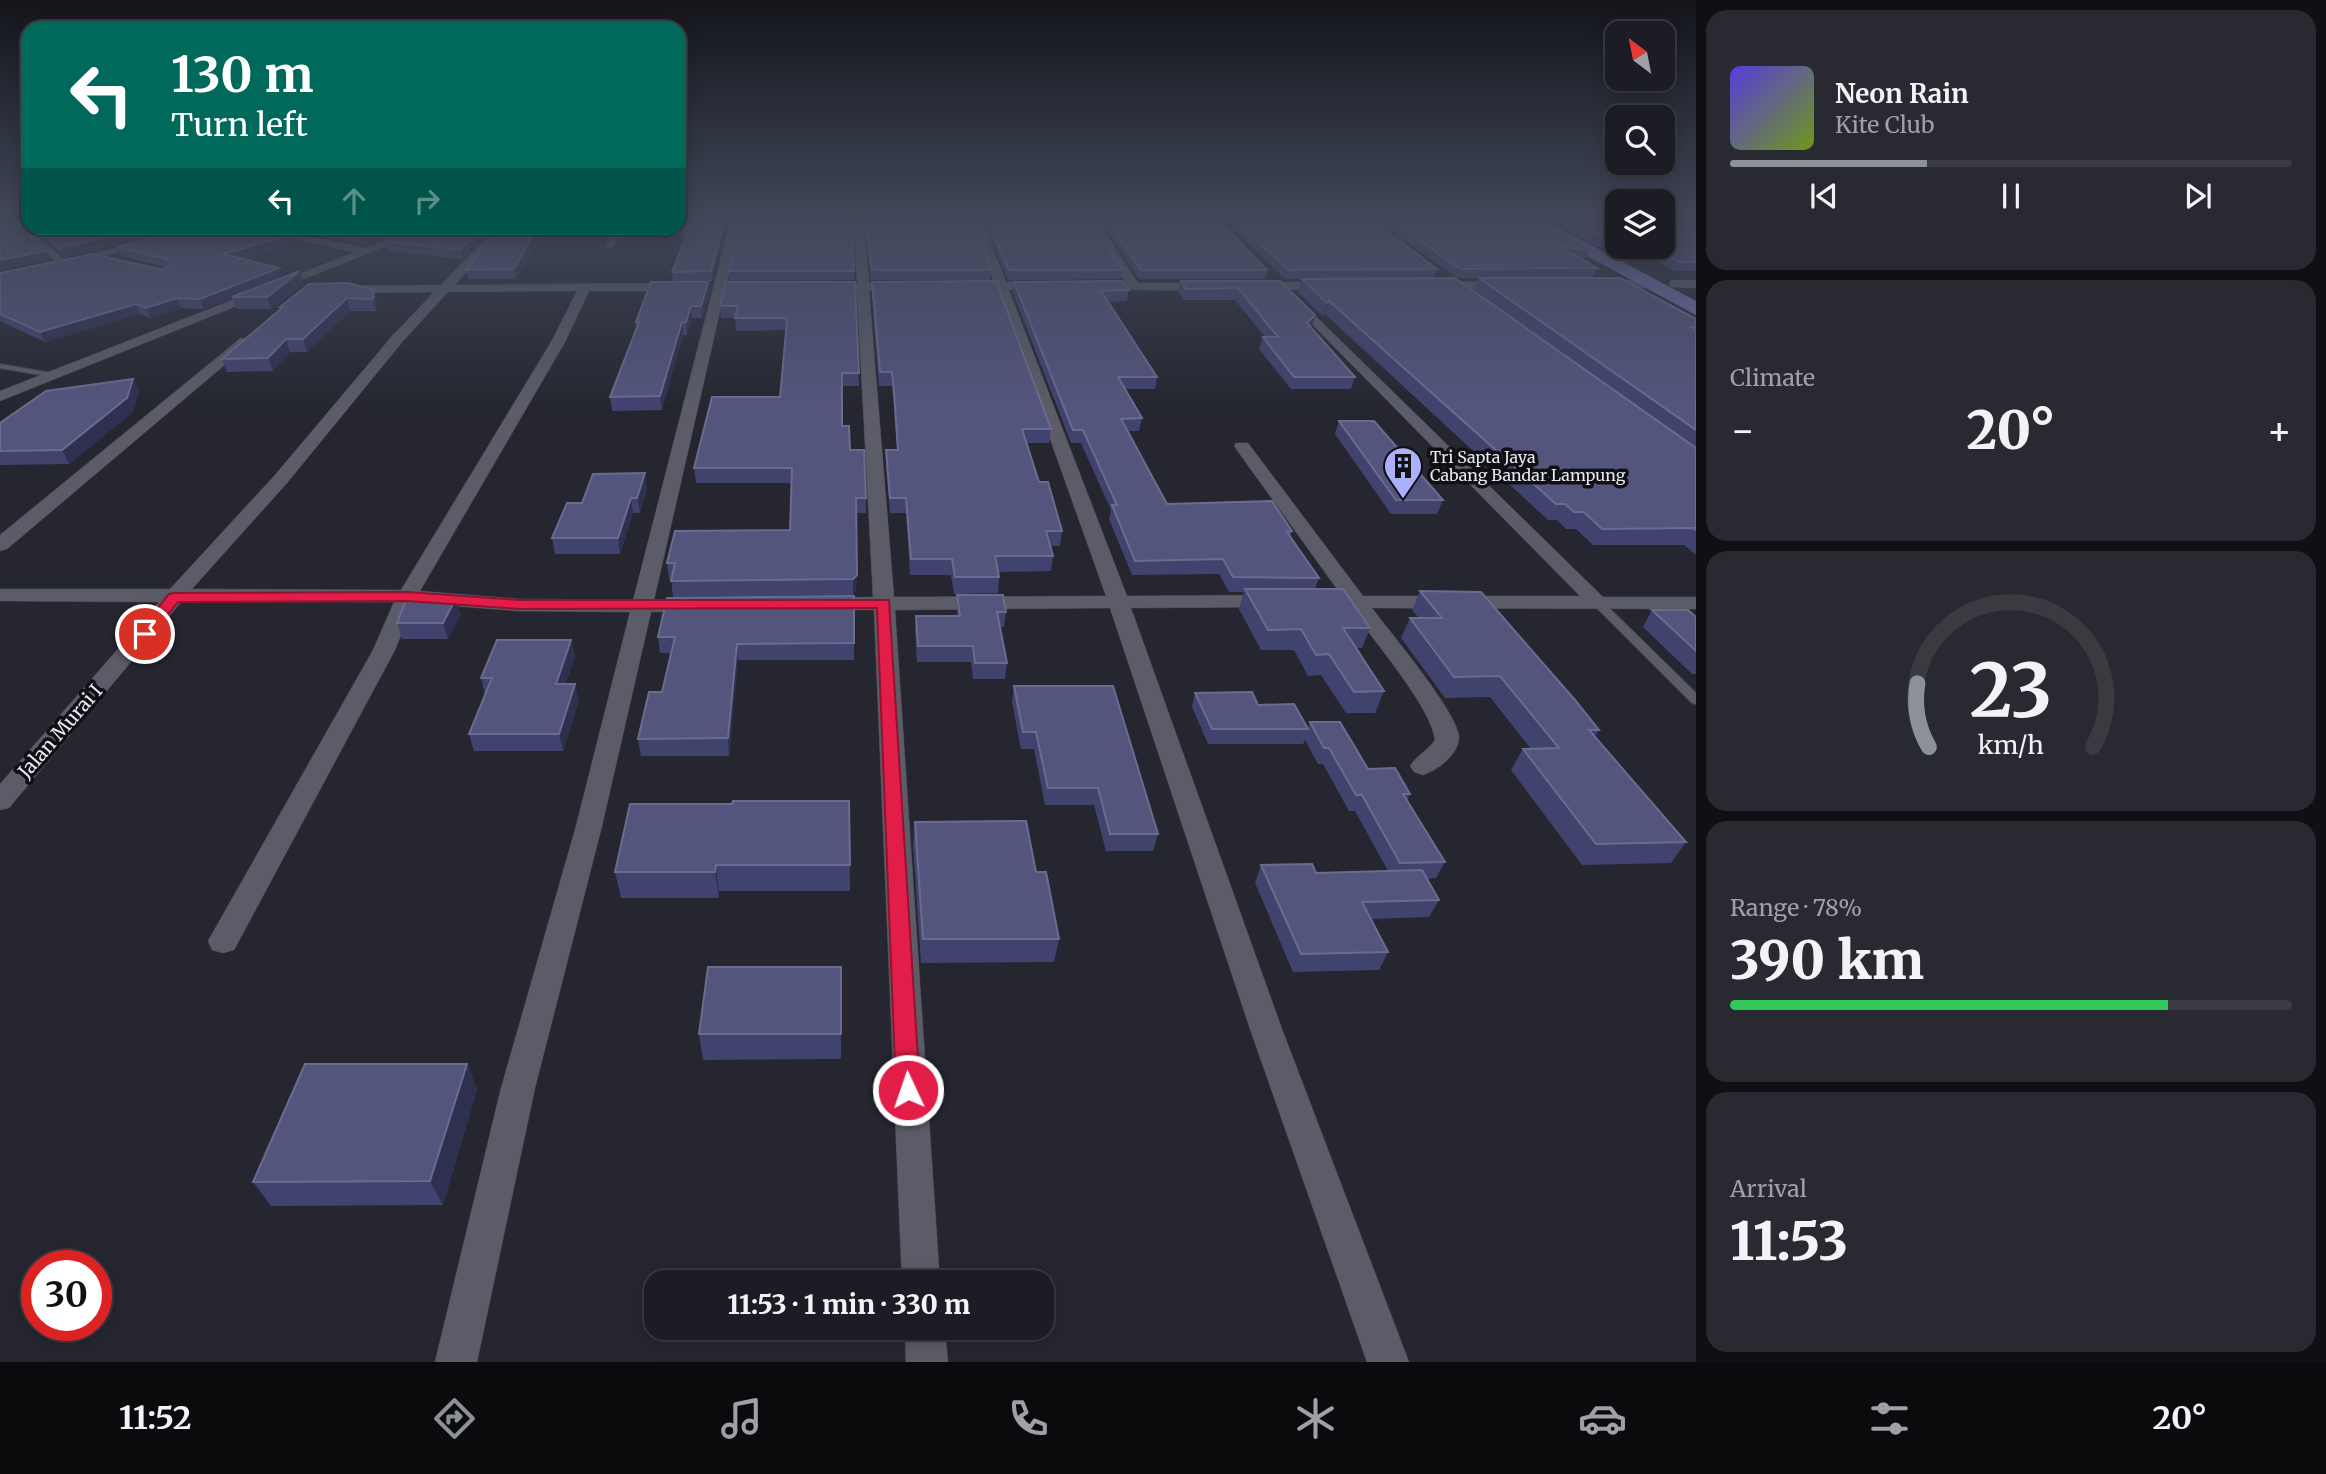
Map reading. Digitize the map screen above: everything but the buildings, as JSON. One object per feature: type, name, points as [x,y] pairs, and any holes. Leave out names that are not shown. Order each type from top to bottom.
[{"type":"main road","points":[[1640,279],[1696,309]]},
{"type":"main road","points":[[1664,279],[1696,296]]},
{"type":"street","points":[[5,395],[296,279]]},
{"type":"street","points":[[308,289],[321,279]]},
{"type":"street","points":[[174,597],[290,469],[398,338],[456,279]]},
{"type":"street","points":[[456,1362],[518,1088],[589,825],[642,606],[715,279]]},
{"type":"street","points":[[862,279],[884,603],[911,1144],[920,1270]]},
{"type":"street","points":[[996,279],[1118,600],[1266,1029],[1388,1362]]},
{"type":"street","points":[[1130,279],[1135,287]]},
{"type":"street","points":[[1274,279],[1600,605]]},
{"type":"street","points":[[1444,279],[1476,302]]},
{"type":"street","points":[[1588,285],[1650,284]]},
{"type":"street","points":[[1674,284],[1696,284]]},
{"type":"street","points":[[1427,286],[1521,285]]},
{"type":"street","points":[[958,286],[1054,286]]},
{"type":"street","points":[[1081,286],[1348,286]]},
{"type":"street","points":[[223,941],[388,641],[407,596],[558,342],[585,287]]},
{"type":"street","points":[[322,289],[712,287]]},
{"type":"street","points":[[810,287],[917,287]]},
{"type":"street","points":[[0,545],[256,333]]},
{"type":"street","points":[[1242,446],[1433,706],[1446,730],[1447,741],[1442,750],[1423,766]]},
{"type":"street","points":[[0,595],[407,596],[519,605],[718,605]]},
{"type":"street","name":"Jalan Murai I","points":[[0,801],[174,597]]},
{"type":"street","points":[[801,604],[1118,600],[1600,605],[1696,603]]},
{"type":"street","points":[[926,1340],[928,1362]]},
{"type":"lane","points":[[0,366],[52,375]]},
{"type":"lane","points":[[1600,605],[1696,699]]},
{"type":"place","name":"Tri Sapta Jaya Cabang Bandar Lampung","points":[[1403,500]]},
{"type":"route","points":[[145,634],[174,597],[407,596],[519,605],[884,603],[908,1090]]}]
